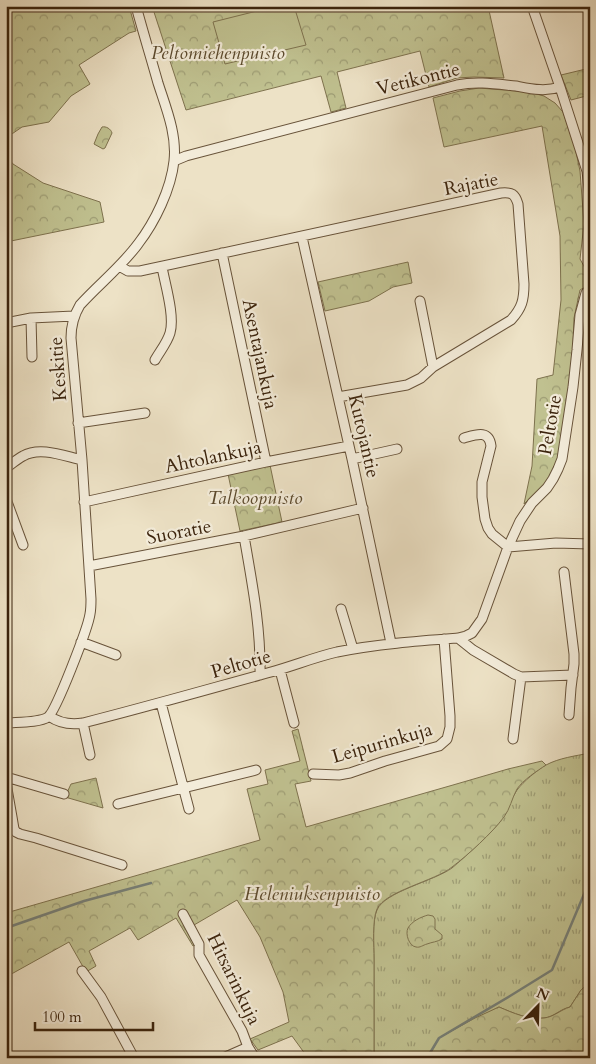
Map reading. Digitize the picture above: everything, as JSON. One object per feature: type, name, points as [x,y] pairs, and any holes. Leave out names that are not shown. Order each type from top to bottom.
[{"type":"street","name":"Keskitie","points":[[49,716],[55,706],[81,642],[90,615],[91,599],[82,460],[71,338],[74,316],[80,305],[137,247],[163,201],[170,182],[174,161],[172,128],[136,6]]},
{"type":"street","points":[[532,6],[587,171],[590,198]]},
{"type":"street","name":"Vetikontie","points":[[174,161],[186,156],[457,85],[481,83],[545,90],[560,87]]},
{"type":"street","name":"Rajatie","points":[[119,266],[128,271],[162,267],[501,193],[507,192],[512,194],[518,204],[524,284],[524,295],[518,312],[511,320],[407,385],[338,397]]},
{"type":"street","name":"Kutojantie","points":[[302,236],[363,508],[391,644]]},
{"type":"street","name":"Asentajankuja","points":[[222,253],[266,462]]},
{"type":"street","points":[[155,360],[168,340],[172,322],[162,267]]},
{"type":"street","name":"Peltotie","points":[[49,716],[67,723],[83,723],[280,670],[318,657],[353,649],[458,638],[472,632],[482,619],[508,547],[520,521],[532,503],[547,488],[558,470],[562,459],[573,387],[580,315],[586,292]]},
{"type":"street","points":[[420,301],[433,367]]},
{"type":"street","points":[[6,323],[31,318],[74,316]]},
{"type":"street","points":[[31,318],[32,357]]},
{"type":"street","points":[[78,423],[145,413]]},
{"type":"street","points":[[464,438],[476,434],[488,437],[490,441],[482,482],[482,497],[485,519],[492,534],[508,547],[556,543],[590,544]]},
{"type":"street","name":"Ahtolankuja","points":[[84,502],[266,462],[349,446]]},
{"type":"street","points":[[352,459],[397,449]]},
{"type":"street","points":[[6,468],[22,456],[34,452],[82,460]]},
{"type":"street","points":[[6,499],[23,545]]},
{"type":"street","name":"Suoratie","points":[[89,566],[244,536],[363,508]]},
{"type":"street","points":[[244,536],[259,628],[261,651],[260,675]]},
{"type":"street","points":[[564,572],[574,654],[569,715]]},
{"type":"street","points":[[341,609],[353,649]]},
{"type":"street","points":[[458,638],[473,650],[521,677],[572,675]]},
{"type":"street","name":"Leipurinkuja","points":[[313,774],[339,775],[350,773],[439,746],[447,740],[450,716],[444,639]]},
{"type":"street","points":[[81,642],[116,655]]},
{"type":"street","points":[[280,670],[294,723]]},
{"type":"street","points":[[513,738],[521,677]]},
{"type":"street","points":[[161,703],[189,809]]},
{"type":"street","points":[[6,723],[40,720],[49,716]]},
{"type":"street","points":[[83,723],[90,754]]},
{"type":"street","points":[[118,804],[256,770]]},
{"type":"street","points":[[6,777],[64,794]]},
{"type":"street","points":[[6,783],[16,832],[122,865]]},
{"type":"street","points":[[6,827],[12,817]]},
{"type":"street","name":"Hitsarinkuja","points":[[183,914],[199,944],[199,955],[256,1058]]},
{"type":"street","points":[[82,972],[101,997],[134,1058]]},
{"type":"street","points":[[223,1058],[248,1046]]},
{"type":"green space","points":[[6,6],[129,6],[136,31],[129,33],[79,65],[90,84],[71,96],[49,122],[22,127],[6,138]]},
{"type":"green space","name":"Peltomiehenpuisto","points":[[152,6],[488,6],[504,78],[457,78],[429,87],[420,51],[337,72],[346,108],[331,112],[321,76],[186,110]]},
{"type":"green space","points":[[277,6],[294,6],[306,45],[225,64],[213,22]]},
{"type":"green space","points":[[590,68],[590,95],[571,100],[561,75]]},
{"type":"green space","points":[[479,88],[529,92],[544,96],[555,103],[563,112],[575,147],[580,171],[584,224],[580,259],[590,277],[590,284],[580,290],[574,318],[568,396],[555,469],[549,479],[524,504],[532,466],[537,379],[553,375],[561,300],[560,236],[542,126],[444,147],[433,98]]},
{"type":"green space","points":[[102,127],[108,128],[112,133],[103,149],[94,144]]},
{"type":"green space","points":[[6,155],[13,164],[43,183],[100,202],[104,222],[6,242]]},
{"type":"green space","points":[[408,262],[412,283],[393,287],[369,301],[325,311],[318,282]]},
{"type":"green space","name":"Talkoopuisto","points":[[270,465],[282,522],[240,531],[228,474]]},
{"type":"green space","name":"Heleniuksenpuisto","points":[[298,729],[311,781],[295,784],[306,827],[508,769],[542,761],[546,765],[530,776],[517,789],[504,817],[465,856],[444,872],[390,897],[377,909],[374,920],[374,1058],[308,1058],[292,1036],[258,1050],[250,1039],[289,1022],[283,992],[260,937],[237,900],[194,925],[202,941],[193,946],[176,918],[138,940],[130,928],[89,951],[96,966],[86,972],[69,942],[6,977],[6,913],[260,840],[247,789],[268,784],[265,770],[300,761],[292,731]]},
{"type":"green space","points":[[590,753],[590,982],[581,990],[570,1007],[554,1015],[538,1018],[526,1017],[499,1007],[439,1038],[427,1058],[374,1058],[374,927],[375,915],[381,904],[399,892],[434,878],[452,868],[499,823],[517,790],[539,770],[546,765],[567,757]]},
{"type":"green space","points":[[96,778],[103,808],[65,797],[71,784]]},
{"type":"green space","points":[[428,915],[433,916],[435,919],[435,929],[442,935],[442,939],[416,947],[408,939],[408,928],[412,923]]},
{"type":"green space","points":[[590,982],[590,1058],[428,1058],[439,1038],[475,1018],[499,1007],[527,1017],[548,1017],[570,1007],[581,990]]},
{"type":"waterway","points":[[427,1058],[439,1038],[552,970],[590,880]]},
{"type":"waterway","points":[[6,928],[84,901],[151,883]]}]
